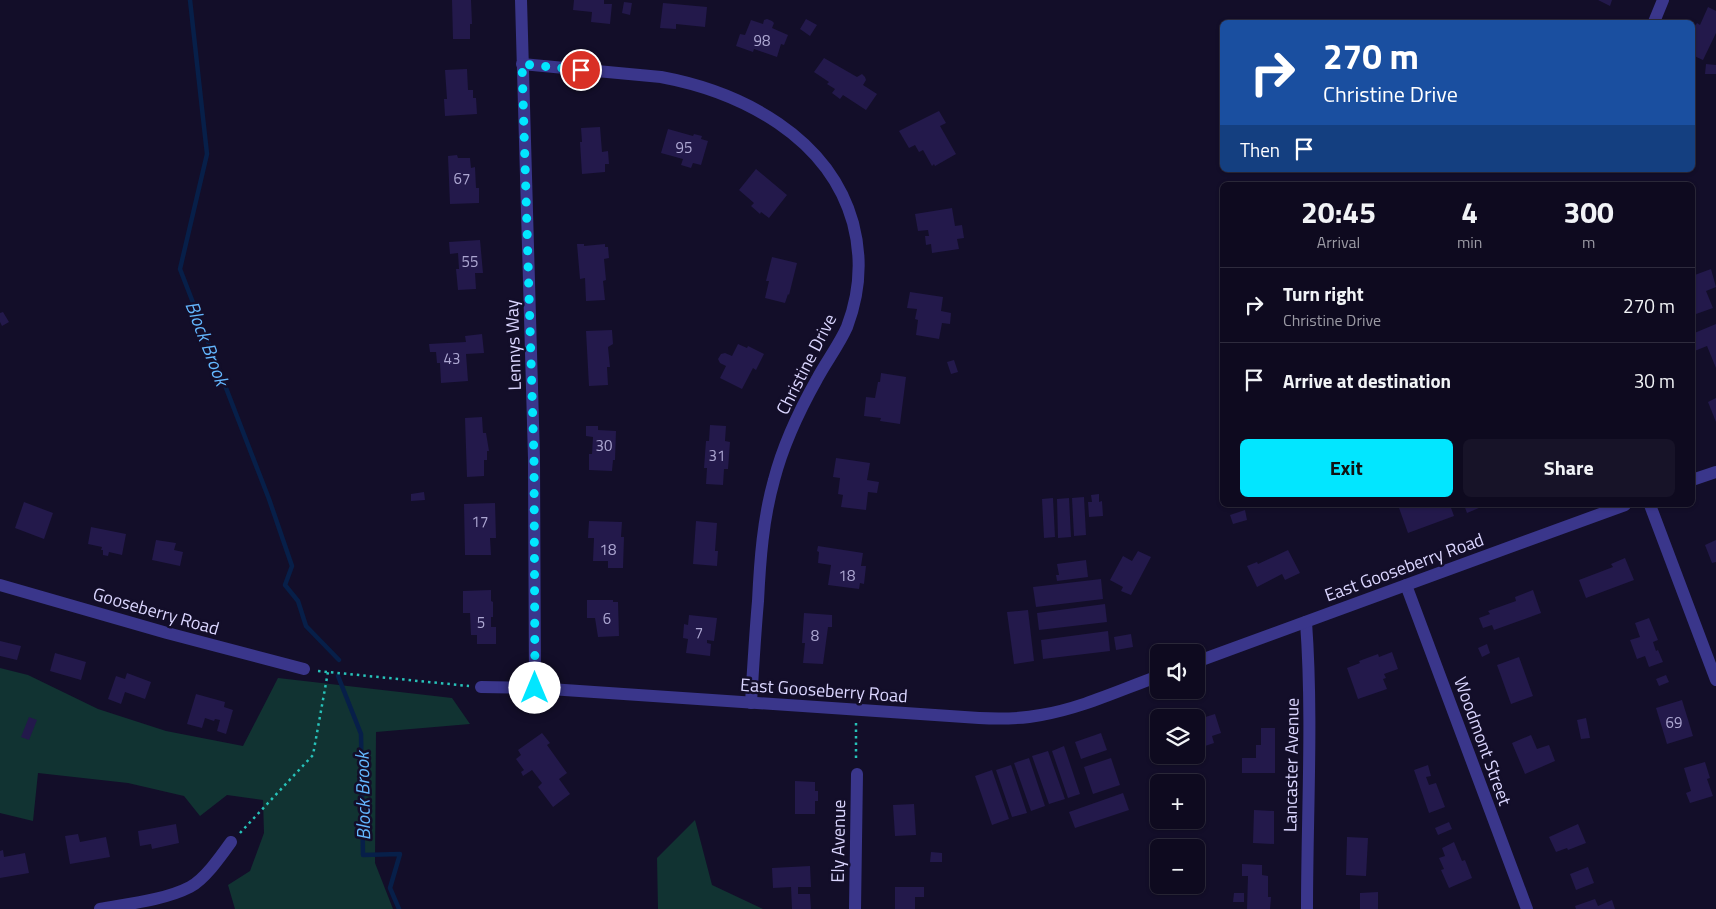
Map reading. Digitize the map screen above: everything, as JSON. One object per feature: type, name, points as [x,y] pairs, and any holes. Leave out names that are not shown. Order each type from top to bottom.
[{"type":"street","name":"Lennys Way","points":[[521,0],[534,458],[535,688]]},
{"type":"street","points":[[1655,20],[1663,0]]},
{"type":"street","name":"Christine Drive","points":[[522,64],[661,77],[682,81],[725,95],[765,115],[801,141],[831,174],[842,192],[849,210],[858,249],[857,290],[846,327],[800,412],[782,452],[773,482],[766,516],[760,564],[751,703]]},
{"type":"street","points":[[1695,478],[1716,472]]},
{"type":"street","name":"East Gooseberry Road","points":[[1205,659],[1620,507]]},
{"type":"street","points":[[1651,507],[1716,680]]},
{"type":"street","name":"Gooseberry Road","points":[[0,585],[304,669]]},
{"type":"street","name":"Woodmont Street","points":[[1406,585],[1526,909]]},
{"type":"street","name":"Lancaster Avenue","points":[[1306,622],[1310,736],[1307,909]]},
{"type":"street","name":"East Gooseberry Road","points":[[481,687],[535,688],[979,718],[1026,717],[1067,709],[1150,679]]},
{"type":"street","name":"Ely Avenue","points":[[855,909],[856,774]]},
{"type":"street","points":[[100,909],[158,898],[191,887],[215,864],[231,842]]},
{"type":"path","points":[[304,669],[481,687]]},
{"type":"path","points":[[231,842],[312,755],[328,672]]},
{"type":"path","points":[[856,710],[856,774]]},
{"type":"green space","points":[[0,668],[28,675],[98,709],[166,731],[243,746],[278,678],[452,698],[470,724],[376,732],[375,863],[393,909],[235,909],[228,885],[250,871],[264,833],[263,800],[227,795],[200,816],[184,796],[128,783],[38,773],[33,821],[0,813]]},
{"type":"green space","points":[[695,820],[712,885],[763,909],[658,909],[657,858]]},
{"type":"building","points":[[452,0],[471,0],[472,24],[470,24],[470,39],[453,39]]},
{"type":"building","points":[[574,0],[604,0],[604,4],[612,4],[610,24],[591,22],[592,12],[573,10]]},
{"type":"building","points":[[1598,0],[1612,0],[1610,6]]},
{"type":"building","points":[[624,2],[632,3],[630,15],[622,13]]},
{"type":"building","points":[[663,3],[707,7],[705,27],[676,24],[676,29],[660,28]]},
{"type":"building","points":[[1708,7],[1716,11],[1716,33],[1703,60],[1695,56],[1695,27],[1697,23],[1700,25]]},
{"type":"building","points":[[767,19],[774,23],[772,28],[788,35],[784,45],[781,44],[777,57],[754,49],[753,52],[736,46],[740,34],[745,35],[751,20],[763,24],[764,20]]},
{"type":"building","points":[[806,19],[817,25],[810,36],[800,29]]},
{"type":"building","points":[[824,58],[857,77],[862,74],[865,77],[866,80],[863,85],[877,94],[866,110],[843,95],[840,99],[832,93],[835,89],[827,84],[829,82],[814,72]]},
{"type":"building","points":[[1706,64],[1716,65],[1716,74],[1705,74]]},
{"type":"building","points":[[467,69],[468,90],[473,90],[473,98],[476,98],[477,114],[445,116],[444,99],[447,99],[445,70]]},
{"type":"building","points":[[939,111],[946,123],[940,126],[956,154],[932,166],[923,150],[919,152],[915,145],[909,148],[899,131]]},
{"type":"building","points":[[600,127],[602,152],[608,151],[609,164],[605,164],[605,172],[582,174],[581,128]]},
{"type":"building","points":[[668,129],[693,136],[694,134],[702,136],[701,139],[708,141],[701,165],[693,163],[691,168],[681,165],[683,159],[661,153]]},
{"type":"building","points":[[457,155],[458,158],[470,158],[471,168],[475,167],[476,188],[479,188],[479,203],[450,204],[448,156]]},
{"type":"building","points":[[756,169],[787,195],[769,218],[761,212],[760,214],[751,206],[754,203],[739,190]]},
{"type":"building","points":[[952,208],[955,226],[962,225],[964,238],[957,239],[959,249],[932,253],[931,244],[926,245],[925,236],[929,236],[928,230],[918,231],[915,214]]},
{"type":"building","points":[[480,240],[483,273],[475,273],[476,289],[458,290],[456,269],[459,269],[458,253],[450,254],[449,242]]},
{"type":"building","points":[[577,244],[584,244],[584,246],[605,244],[605,247],[608,247],[609,258],[604,259],[606,280],[603,281],[605,300],[586,301],[585,278],[580,279]]},
{"type":"building","points":[[772,257],[797,263],[789,295],[785,303],[765,298],[769,281],[766,281]]},
{"type":"building","points":[[1711,269],[1716,287],[1706,291],[1713,308],[1696,314],[1695,312],[1695,275]]},
{"type":"building","points":[[910,292],[943,297],[941,311],[951,313],[950,324],[942,323],[939,339],[916,335],[918,320],[915,319],[917,309],[907,308]]},
{"type":"building","points":[[3,312],[9,322],[2,326],[0,313]]},
{"type":"building","points":[[1716,324],[1716,368],[1707,346],[1695,351],[1695,333]]},
{"type":"building","points":[[612,330],[613,344],[608,347],[610,367],[607,367],[608,385],[589,386],[586,331]]},
{"type":"building","points":[[482,334],[484,353],[466,354],[468,381],[441,383],[440,363],[437,363],[436,352],[430,352],[429,344],[466,342],[465,336]]},
{"type":"building","points":[[738,344],[747,348],[748,346],[764,354],[756,370],[753,368],[742,389],[720,378],[726,366],[720,363],[718,359],[721,354],[725,353],[732,356]]},
{"type":"building","points":[[954,360],[958,372],[951,374],[947,362]]},
{"type":"building","points":[[881,373],[906,377],[900,424],[880,421],[881,418],[864,416],[866,397],[875,398]]},
{"type":"building","points":[[1716,398],[1716,422],[1708,402]]},
{"type":"building","points":[[482,417],[483,433],[486,433],[489,451],[487,451],[487,460],[484,460],[484,476],[467,477],[465,418]]},
{"type":"building","points":[[710,425],[726,426],[725,441],[730,442],[728,469],[724,469],[723,485],[706,484],[707,468],[704,468],[706,441],[709,441]]},
{"type":"building","points":[[586,426],[598,426],[598,430],[616,431],[615,460],[613,460],[612,471],[589,470],[589,454],[592,454],[593,437],[586,436]]},
{"type":"building","points":[[836,458],[870,463],[867,480],[879,482],[877,493],[868,492],[866,510],[841,507],[843,495],[838,494],[840,478],[833,477]]},
{"type":"building","points":[[424,492],[425,500],[411,501],[411,494]]},
{"type":"building","points":[[1099,494],[1099,502],[1102,501],[1103,516],[1089,517],[1088,502],[1092,502],[1091,495]]},
{"type":"building","points":[[1084,497],[1086,535],[1074,536],[1072,498]]},
{"type":"building","points":[[1053,498],[1055,537],[1044,538],[1042,499]]},
{"type":"building","points":[[1069,498],[1071,537],[1058,538],[1057,499]]},
{"type":"building","points":[[24,502],[53,513],[44,539],[15,528]]},
{"type":"building","points":[[495,503],[496,538],[490,538],[491,555],[465,555],[464,504]]},
{"type":"building","points":[[1451,507],[1454,516],[1408,533],[1399,508]]},
{"type":"building","points":[[1465,507],[1481,507],[1467,513]]},
{"type":"building","points":[[1245,510],[1247,520],[1233,524],[1230,515]]},
{"type":"building","points":[[589,521],[622,522],[621,537],[624,537],[623,568],[608,568],[608,561],[593,561],[594,538],[588,538]]},
{"type":"building","points":[[696,521],[717,523],[715,551],[718,551],[717,566],[693,564]]},
{"type":"building","points":[[91,527],[126,534],[122,555],[109,552],[108,556],[103,555],[102,547],[88,544]]},
{"type":"building","points":[[156,540],[176,543],[174,550],[183,552],[180,566],[152,560]]},
{"type":"building","points":[[1716,540],[1716,562],[1712,563],[1705,545]]},
{"type":"building","points":[[818,546],[863,553],[861,566],[866,566],[864,584],[860,583],[859,589],[828,585],[831,565],[818,563]]},
{"type":"building","points":[[1288,550],[1300,573],[1285,580],[1282,574],[1257,587],[1247,566],[1257,562],[1258,564]]},
{"type":"building","points":[[1138,551],[1151,557],[1131,595],[1121,591],[1123,587],[1110,580],[1123,556],[1132,561]]},
{"type":"building","points":[[1625,558],[1634,580],[1586,598],[1579,580],[1613,567],[1611,564]]},
{"type":"building","points":[[1086,560],[1088,577],[1057,581],[1056,575],[1059,575],[1057,564]]},
{"type":"building","points":[[1101,579],[1103,599],[1036,607],[1033,587]]},
{"type":"building","points":[[491,590],[493,617],[491,617],[491,627],[496,627],[496,644],[477,644],[477,635],[471,635],[470,613],[463,613],[463,591]]},
{"type":"building","points":[[1533,590],[1541,613],[1494,630],[1492,625],[1483,628],[1479,618],[1490,614],[1488,611],[1516,601],[1515,597]]},
{"type":"building","points":[[587,600],[613,600],[613,602],[618,602],[619,636],[598,637],[595,618],[587,618]]},
{"type":"building","points":[[1105,604],[1107,622],[1039,630],[1037,613]]},
{"type":"building","points":[[1028,610],[1034,661],[1014,664],[1007,612]]},
{"type":"building","points":[[804,613],[832,615],[832,627],[828,627],[823,664],[803,663],[805,643],[802,643]]},
{"type":"building","points":[[689,615],[717,618],[714,641],[707,640],[707,643],[711,644],[710,656],[686,653],[688,639],[683,638],[684,624],[688,625]]},
{"type":"building","points":[[1649,618],[1658,640],[1653,642],[1663,662],[1649,667],[1645,656],[1637,659],[1630,640],[1640,637],[1635,623]]},
{"type":"building","points":[[1108,631],[1110,651],[1043,659],[1041,640]]},
{"type":"building","points":[[1131,634],[1133,647],[1116,650],[1114,637]]},
{"type":"building","points":[[0,641],[21,646],[17,660],[0,656]]},
{"type":"building","points":[[1487,644],[1490,653],[1482,657],[1478,648]]},
{"type":"building","points":[[1392,652],[1398,669],[1384,674],[1386,678],[1383,679],[1387,689],[1358,699],[1347,668],[1378,654],[1379,657]]},
{"type":"building","points":[[55,653],[86,662],[81,680],[50,671]]},
{"type":"building","points":[[1519,657],[1533,696],[1511,704],[1497,665]]},
{"type":"building","points":[[127,673],[151,682],[145,699],[125,692],[121,704],[108,699],[116,676],[125,679]]},
{"type":"building","points":[[1666,675],[1669,682],[1659,686],[1656,679]]},
{"type":"building","points":[[196,694],[225,702],[224,707],[233,710],[226,734],[217,731],[220,720],[215,719],[214,721],[205,718],[202,728],[187,724]]},
{"type":"building","points":[[1682,700],[1693,736],[1667,744],[1656,708]]},
{"type":"building","points":[[1215,714],[1221,733],[1212,736],[1214,743],[1205,746],[1205,717]]},
{"type":"building","points":[[29,717],[37,720],[29,740],[21,737]]},
{"type":"building","points":[[1586,718],[1590,738],[1581,739],[1577,720]]},
{"type":"building","points":[[1261,728],[1275,728],[1275,773],[1242,773],[1242,758],[1256,758],[1256,745],[1261,745]]},
{"type":"building","points":[[542,733],[550,743],[547,745],[567,773],[559,779],[570,794],[553,807],[538,787],[542,783],[532,770],[523,776],[521,772],[524,770],[516,759],[521,755],[518,750]]},
{"type":"building","points":[[1101,733],[1107,750],[1081,759],[1075,742]]},
{"type":"building","points":[[1531,735],[1537,749],[1549,745],[1555,761],[1525,774],[1512,743]]},
{"type":"building","points":[[1064,746],[1080,794],[1068,798],[1052,751]]},
{"type":"building","points":[[1048,751],[1065,799],[1049,804],[1032,756]]},
{"type":"building","points":[[1029,758],[1045,806],[1031,811],[1014,763]]},
{"type":"building","points":[[1111,758],[1120,785],[1093,794],[1084,767]]},
{"type":"building","points":[[1705,762],[1710,778],[1707,779],[1713,796],[1690,803],[1686,793],[1691,791],[1684,768]]},
{"type":"building","points":[[1011,765],[1027,813],[1012,817],[996,770]]},
{"type":"building","points":[[1428,765],[1431,776],[1426,777],[1429,785],[1436,783],[1445,807],[1429,813],[1414,770]]},
{"type":"building","points":[[992,770],[1009,819],[992,825],[975,776]]},
{"type":"building","points":[[795,781],[815,782],[815,791],[818,791],[818,801],[815,801],[815,814],[795,814]]},
{"type":"building","points":[[1123,793],[1129,810],[1075,828],[1069,812]]},
{"type":"building","points":[[914,804],[916,835],[895,836],[893,805]]},
{"type":"building","points":[[1254,810],[1274,811],[1274,844],[1253,843]]},
{"type":"building","points":[[1449,822],[1452,829],[1438,835],[1435,828]]},
{"type":"building","points":[[176,824],[179,843],[152,849],[151,844],[140,846],[138,831]]},
{"type":"building","points":[[1578,824],[1586,843],[1568,850],[1567,848],[1556,852],[1549,837]]},
{"type":"building","points":[[78,834],[80,842],[106,837],[110,857],[70,864],[65,836]]},
{"type":"building","points":[[1347,837],[1368,838],[1366,876],[1346,875]]},
{"type":"building","points":[[1454,842],[1462,861],[1465,860],[1472,878],[1449,888],[1441,870],[1444,869],[1439,858],[1445,856],[1442,848]]},
{"type":"building","points":[[3,850],[4,857],[25,853],[29,873],[0,878],[0,851]]},
{"type":"building","points":[[931,852],[942,853],[942,862],[930,862]]},
{"type":"building","points":[[1242,864],[1262,865],[1262,875],[1268,876],[1268,897],[1271,897],[1270,909],[1247,909],[1248,876],[1242,876]]},
{"type":"building","points":[[810,866],[811,887],[798,887],[798,894],[810,894],[811,909],[792,909],[791,887],[773,888],[772,868]]},
{"type":"building","points":[[1588,867],[1594,883],[1576,890],[1570,874]]},
{"type":"building","points":[[895,887],[924,887],[924,897],[915,897],[915,909],[895,909]]},
{"type":"building","points":[[1378,892],[1378,909],[1360,909],[1360,893]]},
{"type":"building","points":[[1234,893],[1244,893],[1244,902],[1233,902]]},
{"type":"building","points":[[1595,899],[1598,906],[1612,900],[1615,909],[1576,909],[1575,906]]},
{"type":"waterway","name":"Block Brook","points":[[190,0],[207,154],[180,269],[269,499],[292,566],[285,585],[298,601],[306,626],[339,660]]},
{"type":"waterway","name":"Block Brook","points":[[338,676],[361,734],[363,855],[400,854],[390,888],[399,909]]},
{"type":"route","points":[[535,688],[534,458],[522,64],[581,70]]}]
